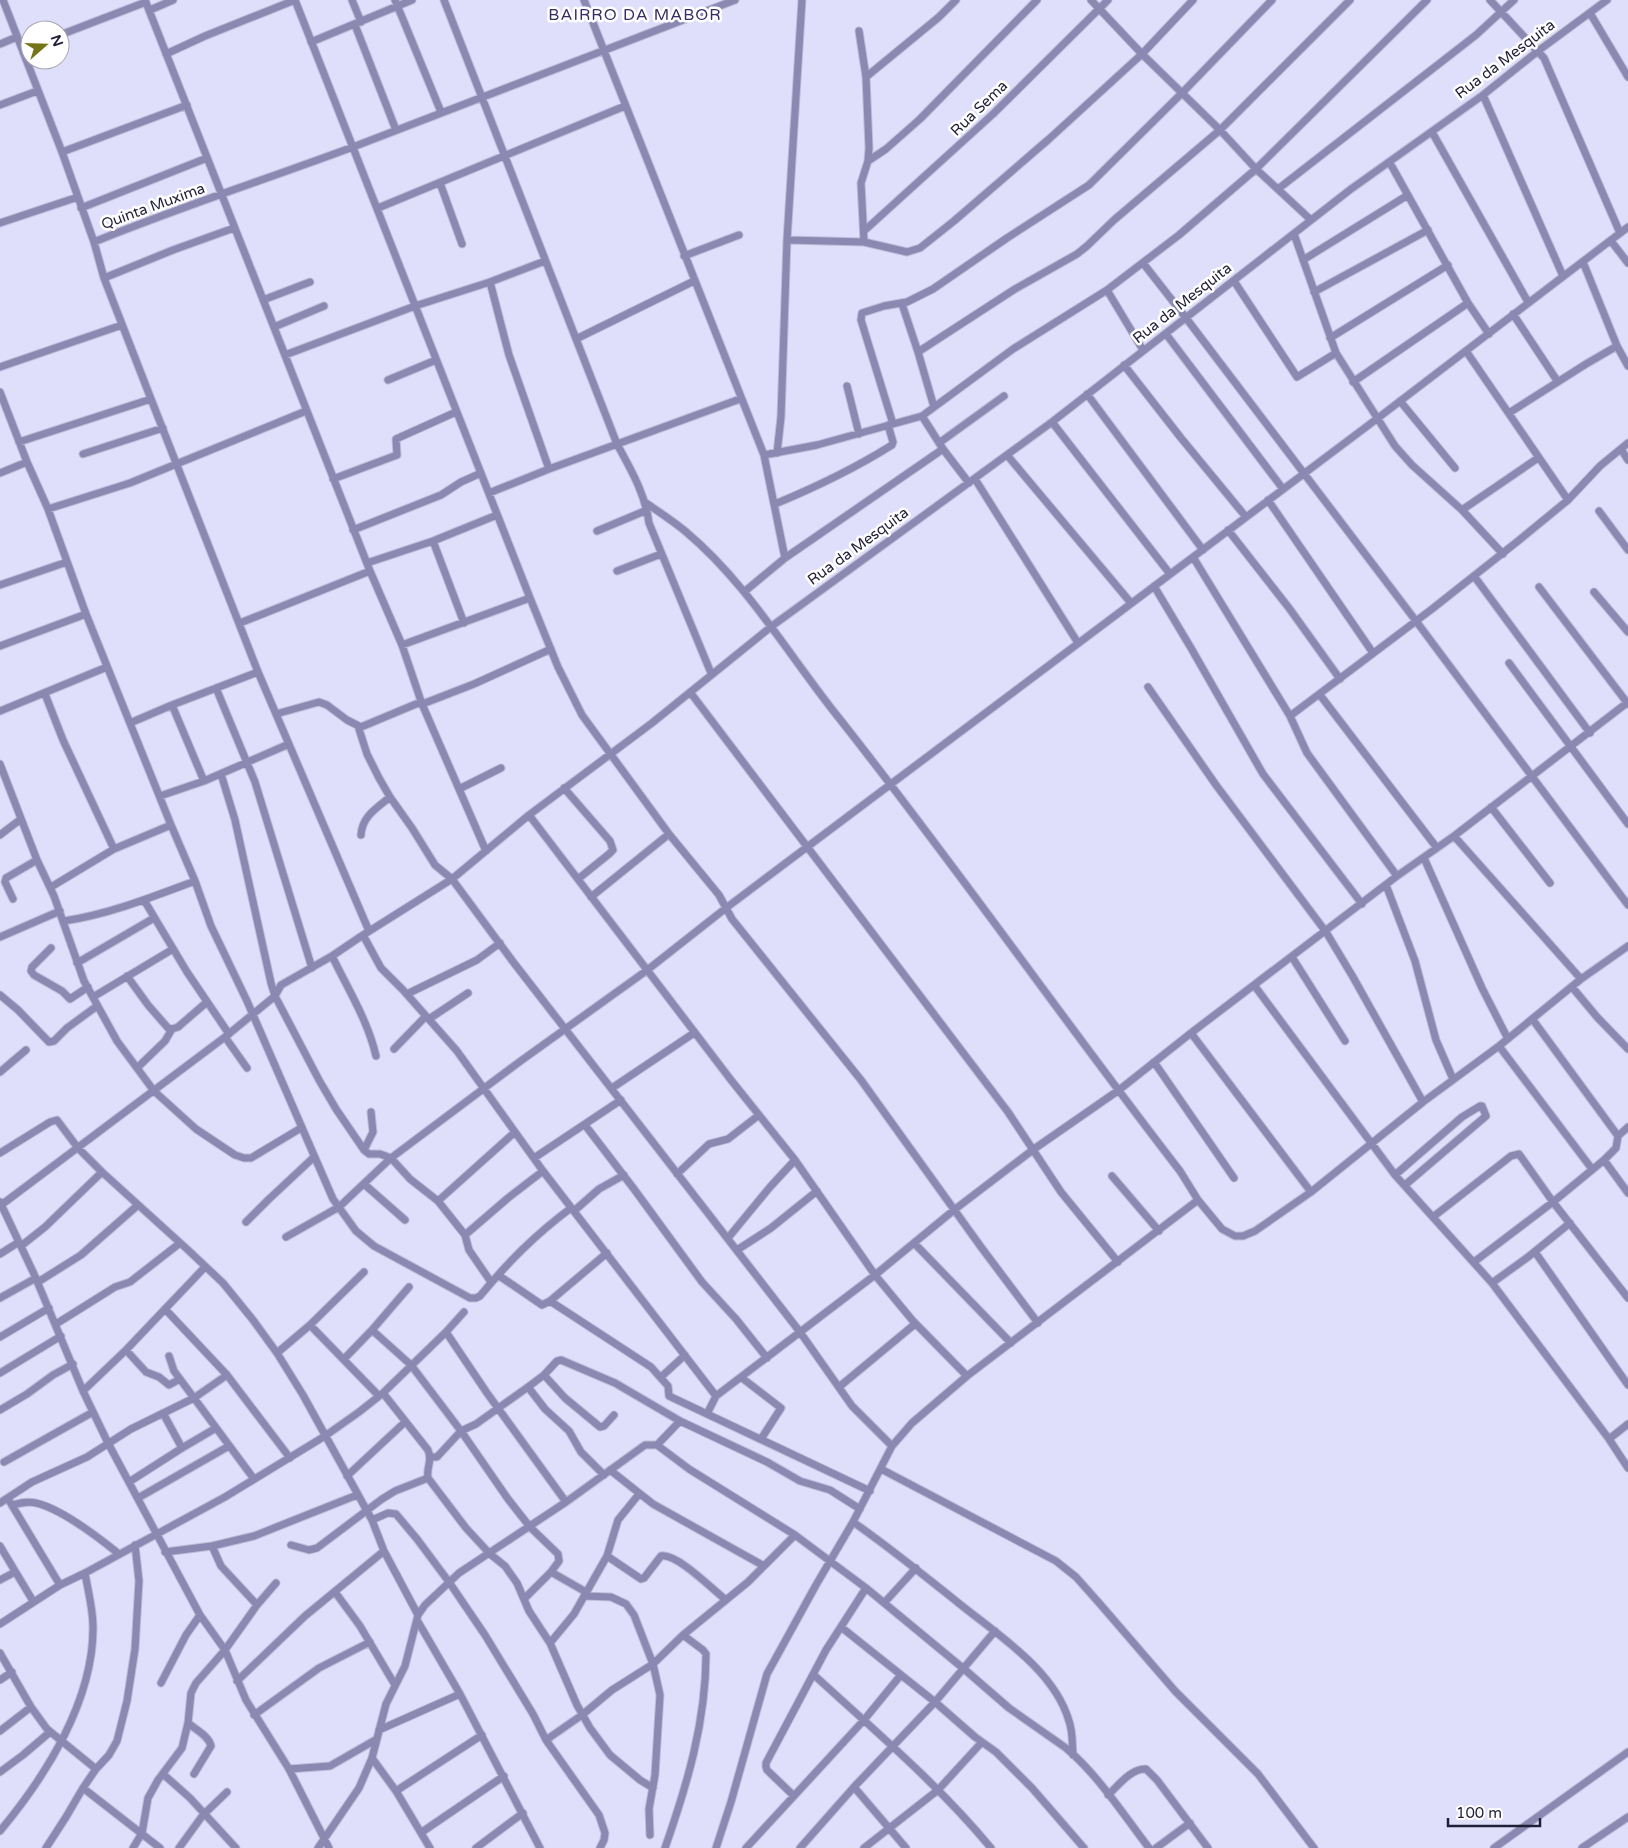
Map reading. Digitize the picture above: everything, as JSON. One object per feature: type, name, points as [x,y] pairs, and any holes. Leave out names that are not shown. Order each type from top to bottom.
[{"type":"street","points":[[3,0],[20,46]]},
{"type":"street","points":[[150,10],[173,0]]},
{"type":"street","points":[[166,54],[205,36],[295,0],[378,208],[456,412],[572,698],[582,715],[669,834],[718,895],[732,919],[861,1080],[1038,1323]]},
{"type":"street","points":[[352,0],[358,24],[396,130]]},
{"type":"street","points":[[311,42],[358,24],[396,3],[412,0]]},
{"type":"street","points":[[444,0],[617,444],[633,473],[647,507],[649,522],[661,554],[711,674]]},
{"type":"street","points":[[584,0],[740,399],[764,455],[785,558]]},
{"type":"street","name":"Quinta Muxima","points":[[94,242],[156,217],[353,147],[735,0]]},
{"type":"street","points":[[777,453],[781,417],[787,240],[802,0]]},
{"type":"street","points":[[866,77],[956,0]]},
{"type":"street","points":[[868,161],[886,149],[920,119],[1037,0]]},
{"type":"street","points":[[1090,0],[1220,130],[1256,169],[1311,220]]},
{"type":"street","name":"Rua Sema","points":[[864,231],[993,114],[1108,0]]},
{"type":"street","points":[[787,240],[864,242],[907,252],[920,248],[1049,139],[1142,54],[1193,0]]},
{"type":"street","points":[[775,504],[821,485],[861,465],[892,445],[891,424],[860,317],[861,314],[866,310],[902,304],[933,290],[1089,184],[1182,93],[1272,0]]},
{"type":"street","points":[[918,352],[1015,289],[1077,254],[1220,130],[1350,0]]},
{"type":"street","points":[[764,455],[859,434],[922,416],[1013,349],[1107,290],[1184,231],[1256,169],[1427,0]]},
{"type":"street","points":[[1490,0],[1538,50],[1550,70],[1620,233]]},
{"type":"street","points":[[1278,189],[1476,35],[1514,0]]},
{"type":"street","name":"Rua da Mesquita","points":[[0,1204],[78,1148],[227,1035],[275,996],[281,985],[332,956],[452,879],[529,814],[690,692],[772,626],[1052,422],[1351,189],[1483,95],[1538,50],[1608,0]]},
{"type":"street","points":[[70,31],[146,1],[353,530],[402,646],[422,704],[486,851]]},
{"type":"street","points":[[396,3],[441,112]]},
{"type":"street","points":[[1590,13],[1628,77]]},
{"type":"street","points":[[859,31],[866,77],[869,148],[868,161],[861,183],[864,242]]},
{"type":"street","points":[[0,44],[16,37]]},
{"type":"street","points":[[29,70],[62,152],[122,326],[258,672],[381,968],[407,994],[457,1051],[572,1210],[716,1396]]},
{"type":"street","points":[[0,105],[37,91]]},
{"type":"street","points":[[1483,95],[1563,276]]},
{"type":"street","points":[[62,152],[187,105]]},
{"type":"street","points":[[378,208],[625,106]]},
{"type":"street","points":[[1432,132],[1528,302]]},
{"type":"street","points":[[81,208],[207,158]]},
{"type":"street","points":[[1390,162],[1468,303],[1489,334]]},
{"type":"street","points":[[440,182],[462,244]]},
{"type":"street","points":[[1303,260],[1408,195]]},
{"type":"street","points":[[0,223],[78,197]]},
{"type":"street","points":[[104,278],[234,228]]},
{"type":"street","points":[[286,1237],[339,1207],[391,1158],[646,971],[891,783],[1400,402],[1528,302],[1628,228]]},
{"type":"street","points":[[1314,292],[1428,230]]},
{"type":"street","points":[[1294,234],[1330,338],[1336,353],[1353,382],[1395,446],[1412,466],[1462,510],[1503,554]]},
{"type":"street","points":[[684,256],[739,235]]},
{"type":"street","points":[[1611,241],[1628,263]]},
{"type":"street","points":[[285,355],[415,306],[490,282],[545,261]]},
{"type":"street","points":[[1583,262],[1617,346],[1628,366]]},
{"type":"street","points":[[1143,263],[1416,621],[1628,905]]},
{"type":"street","points":[[1330,338],[1448,265]]},
{"type":"street","points":[[576,339],[694,281]]},
{"type":"street","points":[[1234,281],[1296,377],[1336,353]]},
{"type":"street","points":[[263,300],[310,282]]},
{"type":"street","points":[[490,282],[512,364],[549,468]]},
{"type":"street","points":[[1107,290],[1143,350]]},
{"type":"street","points":[[1353,382],[1468,303]]},
{"type":"street","points":[[902,304],[934,408]]},
{"type":"street","points":[[274,327],[324,306]]},
{"type":"street","points":[[1513,314],[1558,382]]},
{"type":"street","points":[[0,367],[122,326]]},
{"type":"street","points":[[1166,334],[1283,489]]},
{"type":"street","points":[[1509,413],[1617,346]]},
{"type":"street","points":[[1466,351],[1568,500]]},
{"type":"street","points":[[388,380],[436,360]]},
{"type":"street","points":[[1124,365],[1246,517]]},
{"type":"street","points":[[847,386],[859,434]]},
{"type":"street","points":[[0,392],[27,462],[48,509],[107,668],[212,926],[333,1198],[356,1230],[374,1246],[470,1298],[476,1298],[480,1296],[519,1251],[540,1232],[599,1189],[624,1175]]},
{"type":"street","points":[[1087,394],[1202,550]]},
{"type":"street","points":[[744,592],[785,558],[941,446],[1004,396]]},
{"type":"street","points":[[19,442],[151,399]]},
{"type":"street","points":[[489,493],[549,468],[740,399]]},
{"type":"street","points":[[1400,402],[1455,468]]},
{"type":"street","points":[[48,509],[130,483],[306,411]]},
{"type":"street","points":[[333,479],[396,455],[396,440],[456,412]]},
{"type":"street","points":[[922,416],[941,446],[972,481],[1078,643]]},
{"type":"street","points":[[1052,422],[1170,574]]},
{"type":"street","points":[[83,454],[163,428]]},
{"type":"street","points":[[1290,716],[1503,554],[1568,500],[1600,466],[1628,443]]},
{"type":"street","points":[[1621,449],[1628,460]]},
{"type":"street","points":[[1007,455],[1131,603]]},
{"type":"street","points":[[1462,510],[1538,458]]},
{"type":"street","points":[[0,473],[27,462]]},
{"type":"street","points":[[353,530],[441,495],[461,482],[481,473]]},
{"type":"street","points":[[1268,500],[1373,653]]},
{"type":"street","points":[[597,532],[647,507]]},
{"type":"street","points":[[647,507],[684,530],[744,592],[772,626],[833,710],[891,783],[1180,1171],[1198,1200],[1222,1229],[1228,1233],[1243,1236],[1256,1231],[1311,1192],[1452,1079],[1499,1046],[1581,979],[1628,946]]},
{"type":"street","points":[[1599,511],[1628,550]]},
{"type":"street","points":[[240,623],[368,567],[497,515]]},
{"type":"street","points":[[1228,530],[1289,608],[1340,679]]},
{"type":"street","points":[[433,541],[464,623]]},
{"type":"street","points":[[617,570],[661,554]]},
{"type":"street","points":[[1193,557],[1290,716],[1312,761],[1397,876]]},
{"type":"street","points":[[0,585],[67,562]]},
{"type":"street","points":[[1474,576],[1590,732]]},
{"type":"street","points":[[1154,586],[1263,774],[1362,904]]},
{"type":"street","points":[[707,1414],[716,1396],[875,1275],[954,1210],[1034,1149],[1119,1090],[1397,876],[1454,836],[1628,703],[1539,587]]},
{"type":"street","points":[[1594,592],[1628,632]]},
{"type":"street","points":[[402,646],[530,598]]},
{"type":"street","points":[[0,646],[86,614]]},
{"type":"street","points":[[276,714],[319,702],[327,705],[347,720],[361,726],[474,684],[551,649]]},
{"type":"street","points":[[1509,664],[1628,824]]},
{"type":"street","points":[[0,711],[107,668]]},
{"type":"street","points":[[130,723],[172,704],[258,672]]},
{"type":"street","points":[[1148,687],[1216,785],[1326,932],[1423,1102]]},
{"type":"street","points":[[216,688],[248,763],[312,968]]},
{"type":"street","points":[[690,692],[808,846],[1034,1149],[1061,1192],[1118,1262]]},
{"type":"street","points":[[45,694],[63,740],[114,850]]},
{"type":"street","points":[[1320,695],[1437,848]]},
{"type":"street","points":[[172,704],[204,781]]},
{"type":"street","points":[[361,726],[359,729],[367,754],[390,797],[412,828],[434,865],[452,879],[500,944],[800,1332],[852,1406],[892,1446]]},
{"type":"street","points":[[160,796],[204,781],[289,744]]},
{"type":"street","points":[[0,764],[37,860],[51,887],[77,963],[88,987],[117,1041],[154,1091],[196,1129],[235,1155],[244,1158],[251,1158],[301,1128]]},
{"type":"street","points":[[459,789],[501,768]]},
{"type":"street","points":[[221,774],[235,820],[263,953],[275,996],[324,1087],[364,1150],[369,1154],[380,1154],[391,1158],[410,1179],[438,1201],[465,1235],[469,1250],[491,1282]]},
{"type":"street","points":[[564,788],[610,840],[613,846],[613,850],[609,854],[578,879]]},
{"type":"street","points":[[360,835],[364,820],[390,797]]},
{"type":"street","points":[[1490,807],[1550,883]]},
{"type":"street","points":[[529,814],[646,971],[795,1160],[875,1275],[915,1324],[967,1376]]},
{"type":"street","points":[[0,835],[21,819]]},
{"type":"street","points":[[51,887],[114,850],[170,825]]},
{"type":"street","points":[[591,897],[669,834]]},
{"type":"street","points":[[1454,836],[1581,979]]},
{"type":"street","points":[[1424,858],[1482,988],[1508,1039]]},
{"type":"street","points":[[13,900],[6,878],[37,860]]},
{"type":"street","points":[[64,921],[86,918],[144,900],[195,881]]},
{"type":"street","points":[[1386,885],[1415,961],[1436,1040],[1452,1079]]},
{"type":"street","points":[[144,900],[247,1068]]},
{"type":"street","points":[[0,937],[60,911]]},
{"type":"street","points":[[77,963],[154,918]]},
{"type":"street","points":[[407,994],[477,960],[500,944]]},
{"type":"street","points":[[51,948],[32,966],[31,971],[34,975],[62,991],[70,999],[88,987]]},
{"type":"street","points":[[93,997],[173,949]]},
{"type":"street","points":[[332,956],[362,1015],[376,1056]]},
{"type":"street","points":[[1292,957],[1345,1041]]},
{"type":"street","points":[[127,976],[148,1005],[168,1028],[172,1029]]},
{"type":"street","points":[[1254,985],[1395,1175],[1492,1283],[1609,1439],[1628,1468]]},
{"type":"street","points":[[1572,986],[1597,1017],[1628,1049]]},
{"type":"street","points":[[394,1048],[428,1018],[468,993]]},
{"type":"street","points":[[0,995],[18,1010],[49,1042],[54,1041],[67,1028],[98,1006]]},
{"type":"street","points":[[137,1068],[165,1041],[172,1029],[178,1027],[207,1002]]},
{"type":"street","points":[[1533,1020],[1618,1136]]},
{"type":"street","points":[[612,1088],[694,1033]]},
{"type":"street","points":[[1191,1033],[1311,1192]]},
{"type":"street","points":[[1499,1046],[1592,1169]]},
{"type":"street","points":[[0,1072],[26,1050]]},
{"type":"street","points":[[1154,1062],[1234,1178]]},
{"type":"street","points":[[534,1158],[621,1100]]},
{"type":"street","points":[[1395,1175],[1462,1117],[1482,1106],[1486,1116],[1405,1186]]},
{"type":"street","points":[[364,1150],[373,1132],[371,1112]]},
{"type":"street","points":[[677,1174],[709,1144],[728,1139],[759,1115]]},
{"type":"street","points":[[0,1153],[53,1120],[57,1120],[78,1148],[223,1284],[253,1320],[277,1353],[303,1395],[372,1520],[384,1551],[418,1618],[504,1776],[540,1848]]},
{"type":"street","points":[[585,1125],[702,1282],[740,1324],[767,1358]]},
{"type":"street","points":[[1474,1262],[1553,1202],[1604,1160],[1616,1148],[1618,1136],[1628,1127]]},
{"type":"street","points":[[438,1201],[515,1132]]},
{"type":"street","points":[[1433,1217],[1513,1154],[1519,1154],[1553,1202],[1628,1298]]},
{"type":"street","points":[[246,1222],[314,1157]]},
{"type":"street","points":[[728,1238],[795,1160]]},
{"type":"street","points":[[1604,1160],[1628,1193]]},
{"type":"street","points":[[465,1235],[543,1171]]},
{"type":"street","points":[[0,1254],[20,1244],[45,1227],[102,1172]]},
{"type":"street","points":[[1112,1176],[1159,1231]]},
{"type":"street","points":[[364,1184],[405,1220]]},
{"type":"street","points":[[737,1250],[771,1228],[817,1191]]},
{"type":"street","points":[[716,1848],[768,1674],[853,1522],[892,1446],[912,1423],[967,1376],[1198,1200]]},
{"type":"street","points":[[0,1204],[37,1280],[108,1443],[200,1615],[225,1650],[237,1681],[254,1715],[289,1769],[328,1848]]},
{"type":"street","points":[[0,1298],[81,1256],[138,1205]]},
{"type":"street","points":[[1492,1283],[1535,1252],[1570,1223]]},
{"type":"street","points":[[56,1324],[115,1287],[130,1282],[180,1243]]},
{"type":"street","points":[[914,1243],[1011,1343]]},
{"type":"street","points":[[1535,1252],[1628,1385]]},
{"type":"street","points":[[498,1275],[542,1305],[550,1301],[607,1253]]},
{"type":"street","points":[[84,1390],[126,1350],[205,1267]]},
{"type":"street","points":[[277,1353],[310,1325],[364,1272]]},
{"type":"street","points":[[344,1359],[409,1287]]},
{"type":"street","points":[[550,1301],[651,1367],[669,1387],[669,1396],[762,1439],[868,1494]]},
{"type":"street","points":[[0,1337],[49,1308]]},
{"type":"street","points":[[165,1309],[227,1375],[290,1458]]},
{"type":"street","points":[[0,1624],[60,1585],[254,1480],[325,1436],[381,1394],[446,1332],[464,1312]]},
{"type":"street","points":[[838,1387],[915,1324]]},
{"type":"street","points":[[310,1325],[381,1394],[428,1450],[431,1457],[427,1471],[428,1478],[466,1528],[490,1554],[505,1566],[517,1583],[530,1611],[550,1643],[582,1715],[610,1755],[640,1780],[653,1788]]},
{"type":"street","points":[[372,1330],[411,1365],[461,1431],[508,1499],[530,1527],[558,1554],[559,1561],[551,1572],[524,1599]]},
{"type":"street","points":[[446,1332],[487,1393],[566,1502]]},
{"type":"street","points":[[0,1373],[61,1336]]},
{"type":"street","points":[[126,1350],[146,1372],[159,1377],[166,1383],[169,1384],[180,1379]]},
{"type":"street","points":[[661,1377],[685,1355]]},
{"type":"street","points":[[168,1356],[174,1371],[254,1480]]},
{"type":"street","points":[[431,1457],[437,1457],[461,1431],[476,1424],[528,1388],[557,1361],[561,1360],[615,1383],[680,1421],[782,1470],[800,1481],[830,1490],[861,1507]]},
{"type":"street","points":[[0,1410],[73,1364]]},
{"type":"street","points":[[10,1502],[32,1482],[87,1457],[162,1413],[194,1398],[227,1375]]},
{"type":"street","points":[[544,1375],[565,1398],[600,1427],[604,1426],[614,1415]]},
{"type":"street","points":[[742,1378],[781,1408],[762,1439]]},
{"type":"street","points":[[528,1388],[544,1409],[569,1432],[581,1452],[607,1472],[653,1504],[764,1566]]},
{"type":"street","points":[[4,1462],[93,1412]]},
{"type":"street","points":[[162,1413],[182,1448]]},
{"type":"street","points":[[657,1445],[680,1421]]},
{"type":"street","points":[[347,1476],[405,1422]]},
{"type":"street","points":[[1609,1439],[1628,1424]]},
{"type":"street","points":[[129,1482],[216,1428]]},
{"type":"street","points":[[318,1848],[359,1788],[372,1758],[386,1704],[406,1666],[418,1618],[425,1605],[459,1573],[566,1502],[639,1448],[645,1445],[657,1445],[689,1468],[795,1535],[866,1588],[1009,1708],[1073,1755],[1108,1795],[1149,1848]]},
{"type":"street","points":[[138,1498],[229,1446]]},
{"type":"street","points":[[881,1469],[1048,1556],[1064,1567],[1100,1604],[1175,1690],[1258,1774],[1314,1848]]},
{"type":"street","points":[[291,1545],[309,1550],[317,1548],[395,1491],[428,1478]]},
{"type":"street","points":[[550,1643],[574,1614],[607,1556],[618,1520],[639,1494]]},
{"type":"street","points":[[165,1552],[212,1546],[254,1536],[357,1495]]},
{"type":"street","points":[[10,1502],[60,1585]]},
{"type":"street","points":[[0,1503],[35,1503],[54,1509],[103,1541],[119,1554]]},
{"type":"street","points":[[372,1520],[388,1513],[396,1514],[449,1582],[485,1635],[533,1714],[546,1740],[566,1771],[599,1815],[605,1832],[600,1848]]},
{"type":"street","points":[[853,1522],[916,1568],[995,1631],[1036,1668],[1052,1687],[1068,1716],[1073,1755]]},
{"type":"street","points":[[546,1740],[582,1715],[612,1690],[654,1664],[683,1635],[764,1566],[795,1535]]},
{"type":"street","points":[[46,1848],[82,1788],[109,1755],[117,1741],[127,1701],[135,1649],[139,1581],[135,1545]]},
{"type":"street","points":[[0,1546],[33,1601]]},
{"type":"street","points":[[212,1546],[221,1566],[256,1605]]},
{"type":"street","points":[[237,1681],[305,1616],[384,1551]]},
{"type":"street","points":[[607,1556],[641,1579],[644,1578],[661,1556],[666,1555],[684,1565],[726,1600]]},
{"type":"street","points":[[884,1603],[916,1568]]},
{"type":"street","points":[[0,1580],[15,1572]]},
{"type":"street","points":[[551,1572],[585,1594],[611,1597],[626,1604],[634,1614],[654,1664],[660,1695],[655,1775],[650,1808],[650,1835]]},
{"type":"street","points":[[0,1831],[18,1810],[61,1742],[72,1719],[90,1659],[94,1627],[85,1573]]},
{"type":"street","points":[[133,1848],[142,1833],[148,1798],[182,1748],[188,1723],[191,1693],[225,1650],[256,1605],[276,1583]]},
{"type":"street","points":[[794,1796],[766,1767],[821,1659],[866,1588]]},
{"type":"street","points":[[336,1592],[370,1642],[395,1685]]},
{"type":"street","points":[[162,1682],[186,1635],[200,1615]]},
{"type":"street","points":[[841,1627],[996,1752],[1032,1788],[1084,1848]]},
{"type":"street","points":[[800,1848],[854,1787],[935,1702],[995,1631]]},
{"type":"street","points":[[665,1848],[690,1772],[702,1715],[706,1654],[704,1650],[683,1635]]},
{"type":"street","points":[[254,1715],[319,1668],[370,1642]]},
{"type":"street","points":[[0,1653],[31,1707],[50,1732],[96,1769]]},
{"type":"street","points":[[0,1680],[12,1672]]},
{"type":"street","points":[[814,1675],[893,1746],[964,1816],[991,1848]]},
{"type":"street","points":[[746,1848],[864,1720],[900,1676]]},
{"type":"street","points":[[379,1730],[460,1694]]},
{"type":"street","points":[[0,1731],[31,1707]]},
{"type":"street","points":[[188,1723],[210,1742],[210,1746],[194,1774]]},
{"type":"street","points":[[0,1772],[50,1732]]},
{"type":"street","points":[[396,1790],[482,1735]]},
{"type":"street","points":[[289,1769],[330,1766],[377,1739]]},
{"type":"street","points":[[864,1848],[938,1790],[982,1742]]},
{"type":"street","points":[[1494,1848],[1628,1752]]},
{"type":"street","points":[[372,1758],[396,1790],[430,1848]]},
{"type":"street","points":[[1108,1795],[1133,1773],[1140,1769],[1146,1769],[1157,1780],[1208,1848]]},
{"type":"street","points":[[163,1774],[190,1798],[236,1848]]},
{"type":"street","points":[[422,1832],[504,1776]]},
{"type":"street","points":[[854,1787],[906,1848]]},
{"type":"street","points":[[82,1788],[160,1848]]},
{"type":"street","points":[[179,1848],[203,1814],[227,1792]]},
{"type":"street","points":[[476,1848],[523,1813]]},
{"type":"street","points":[[1582,1848],[1628,1817]]},
{"type":"street","points":[[1156,1848],[1190,1823]]},
{"type":"district","name":"BAIRRO DA MABOR","points":[[635,15]]}]
